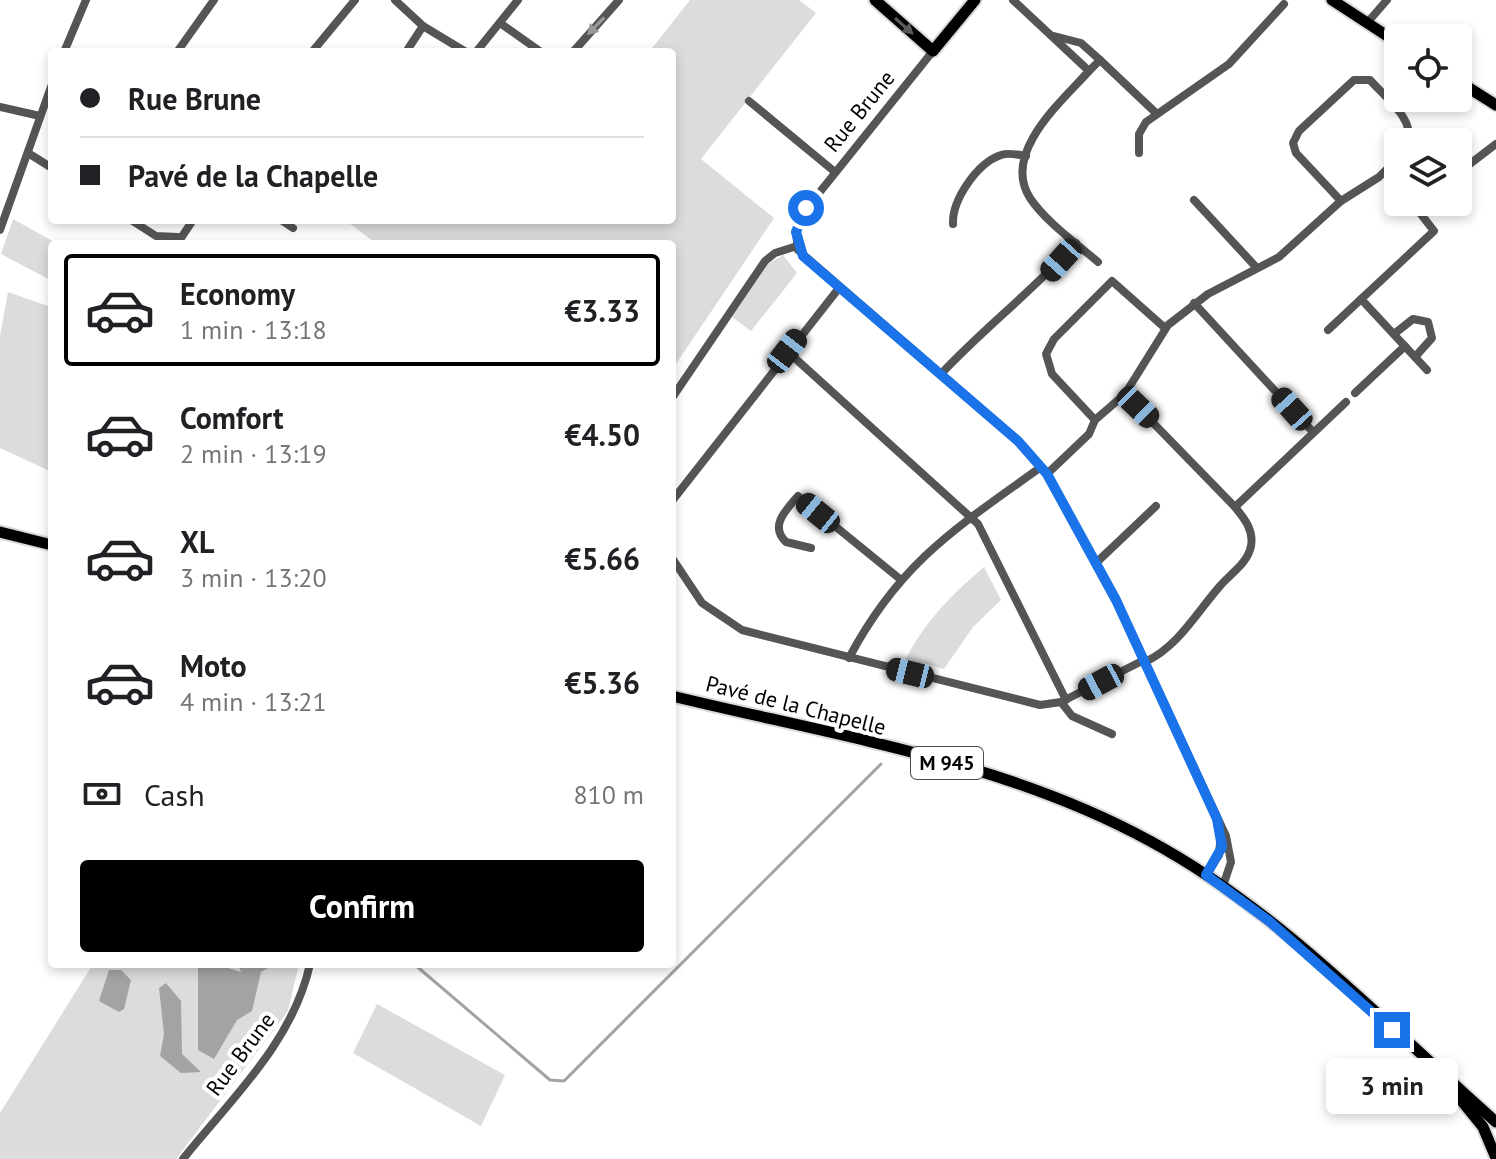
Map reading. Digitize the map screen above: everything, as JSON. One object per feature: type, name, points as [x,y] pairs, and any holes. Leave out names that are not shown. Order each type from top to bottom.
[{"type":"main road","points":[[875,0],[933,51]]},
{"type":"main road","name":"Rue Brune","points":[[933,51],[975,0]]},
{"type":"main road","points":[[1332,0],[1384,34]]},
{"type":"main road","points":[[1472,90],[1496,105]]},
{"type":"main road","points":[[0,532],[48,544]]},
{"type":"main road","name":"Pavé de la Chapelle","points":[[676,697],[1021,784],[1108,819],[1223,886],[1304,951],[1437,1070]]},
{"type":"main road","name":"M 945","points":[[1437,1070],[1496,1122]]},
{"type":"main road","name":"M 945","points":[[1437,1070],[1483,1127],[1496,1158]]},
{"type":"street","points":[[66,48],[86,0]]},
{"type":"street","points":[[180,48],[214,0]]},
{"type":"street","points":[[315,48],[355,0]]},
{"type":"street","points":[[395,0],[423,26],[459,48]]},
{"type":"street","points":[[479,48],[518,0]]},
{"type":"street","points":[[577,48],[619,0]]},
{"type":"street","points":[[1013,0],[1089,71]]},
{"type":"street","points":[[1367,23],[1387,0]]},
{"type":"street","points":[[1139,153],[1141,129],[1157,114],[1229,64],[1284,4]]},
{"type":"street","points":[[500,23],[535,48]]},
{"type":"street","points":[[409,48],[423,26]]},
{"type":"street","points":[[1047,32],[1081,43],[1157,114]]},
{"type":"street","name":"Rue Brune","points":[[797,246],[796,228],[801,217],[933,51]]},
{"type":"street","points":[[1098,262],[1030,196],[1023,177],[1026,156],[1046,118],[1100,60]]},
{"type":"street","points":[[1341,201],[1296,153],[1293,143],[1299,131],[1354,80],[1370,80],[1410,128]]},
{"type":"street","points":[[0,230],[48,95]]},
{"type":"street","points":[[749,101],[835,172]]},
{"type":"street","points":[[0,107],[40,116]]},
{"type":"street","points":[[1472,162],[1494,144]]},
{"type":"street","points":[[28,153],[48,166]]},
{"type":"street","points":[[953,224],[957,196],[993,160],[1007,154],[1026,156]]},
{"type":"street","points":[[849,658],[900,579],[970,516],[1044,471],[1089,434],[1095,420],[1125,394],[1165,328],[1194,303],[1279,257],[1341,201],[1371,184],[1384,171]]},
{"type":"street","points":[[1194,200],[1256,267]]},
{"type":"street","points":[[1328,330],[1434,231],[1422,216]]},
{"type":"street","points":[[137,224],[156,236],[176,240]]},
{"type":"street","points":[[287,224],[293,228]]},
{"type":"street","points":[[941,374],[981,332],[1039,283],[1076,243]]},
{"type":"street","points":[[676,392],[765,261],[775,253],[797,246],[803,256],[839,288],[1018,441],[1044,471],[1097,562],[1217,819],[1231,853],[1223,886]]},
{"type":"street","points":[[1095,420],[1048,367],[1046,354],[1054,339],[1112,281],[1165,328]]},
{"type":"street","points":[[676,496],[839,288]]},
{"type":"street","points":[[1361,299],[1427,370]]},
{"type":"street","points":[[1194,303],[1313,432]]},
{"type":"street","points":[[1394,334],[1413,319],[1428,322],[1432,338],[1415,357]]},
{"type":"street","points":[[1355,393],[1405,346]]},
{"type":"street","points":[[787,351],[970,516],[1072,716],[1112,734]]},
{"type":"street","points":[[676,564],[702,603],[728,623],[756,635],[1040,705],[1063,701],[1167,647],[1248,555],[1251,534],[1235,507],[1125,394]]},
{"type":"street","points":[[1235,507],[1346,402]]},
{"type":"street","points":[[811,548],[786,542],[779,531],[781,517],[798,496],[900,579]]},
{"type":"street","points":[[1097,562],[1156,506]]},
{"type":"street","points":[[1206,875],[1222,847],[1217,819]]},
{"type":"street","name":"Rue Brune","points":[[183,1159],[283,1034],[302,997],[309,968]]},
{"type":"shaded area","points":[[690,0],[799,0],[816,13],[701,159],[774,218],[676,364],[676,240],[372,240],[350,224],[676,224],[676,48],[652,48]]},
{"type":"shaded area","points":[[13,219],[51,240],[48,240],[48,279],[1,254]]},
{"type":"shaded area","points":[[783,255],[797,273],[751,331],[732,317],[768,264]]},
{"type":"shaded area","points":[[8,292],[48,306],[48,470],[0,448],[0,336]]},
{"type":"shaded area","points":[[984,567],[1001,600],[973,627],[944,669],[923,663],[920,672],[902,668],[937,613]]},
{"type":"shaded area","points":[[91,968],[298,968],[288,1011],[176,1159],[0,1159],[0,1113]]},
{"type":"shaded area","points":[[198,968],[228,968],[241,972],[240,968],[268,968],[261,972],[252,1011],[237,1020],[214,1059],[198,1050]]},
{"type":"shaded area","points":[[109,970],[121,970],[131,980],[124,1009],[119,1012],[99,1001]]},
{"type":"shaded area","points":[[166,983],[181,1001],[182,1054],[201,1072],[181,1073],[160,1056],[164,1034],[159,988]]},
{"type":"shaded area","points":[[377,1004],[505,1075],[481,1126],[353,1053]]},
{"type":"waterway","points":[[419,968],[550,1080],[564,1081],[881,764]]},
{"type":"route","points":[[806,208],[796,232],[798,250],[803,256],[1018,441],[1054,484],[1116,600],[1217,819],[1222,847],[1206,875],[1269,921],[1392,1030]]}]
